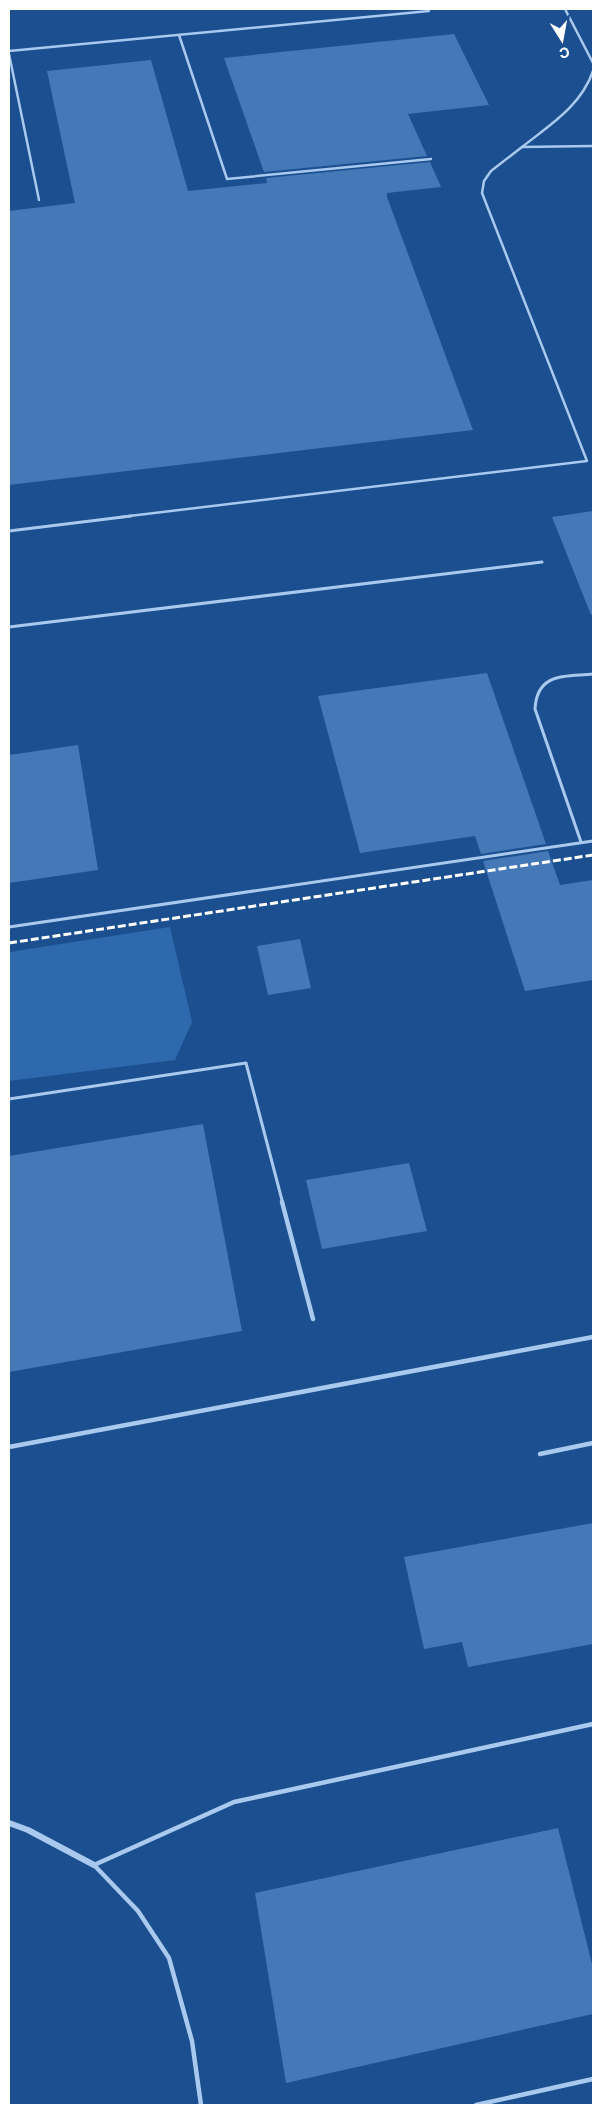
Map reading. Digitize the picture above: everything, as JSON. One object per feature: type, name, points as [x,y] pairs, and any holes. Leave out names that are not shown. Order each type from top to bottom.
[{"type":"street","points":[[9,1823],[28,1830],[94,1865]]},
{"type":"lane","points":[[565,9],[593,62]]},
{"type":"lane","points":[[39,200],[9,52],[430,10]]},
{"type":"lane","points":[[179,35],[227,179],[431,159]]},
{"type":"lane","points":[[593,71],[582,95],[570,108],[491,171],[484,181],[482,193],[587,461],[593,465]]},
{"type":"lane","points":[[522,147],[593,146]]},
{"type":"lane","points":[[9,531],[587,461]]},
{"type":"lane","points":[[9,627],[542,562]]},
{"type":"lane","points":[[581,842],[535,709],[534,696],[539,685],[548,680],[593,674]]},
{"type":"lane","points":[[9,927],[593,841]]},
{"type":"lane","points":[[9,1099],[246,1063],[313,1319]]},
{"type":"lane","points":[[9,1447],[593,1337]]},
{"type":"lane","points":[[540,1454],[593,1443]]},
{"type":"lane","points":[[201,2105],[192,2040],[169,1958],[138,1911],[94,1865],[234,1802],[593,1724]]},
{"type":"lane","points":[[476,2105],[593,2079]]},
{"type":"shaded area","points":[[170,927],[192,1022],[175,1060],[9,1081],[9,952]]},
{"type":"building","points":[[454,34],[489,105],[408,114],[427,156],[264,172],[224,58]]},
{"type":"building","points":[[151,60],[188,191],[267,183],[266,178],[430,162],[441,187],[387,193],[387,197],[473,430],[9,485],[9,211],[75,203],[47,71]]},
{"type":"building","points":[[593,511],[593,614],[591,615],[552,517]]},
{"type":"building","points":[[487,673],[546,844],[481,854],[475,836],[360,853],[318,696]]},
{"type":"building","points":[[78,745],[98,870],[9,883],[9,755]]},
{"type":"building","points":[[548,851],[560,885],[593,880],[593,980],[525,991],[483,861]]},
{"type":"building","points":[[300,939],[311,988],[268,995],[257,946]]},
{"type":"building","points":[[203,1124],[242,1331],[9,1372],[9,1156]]},
{"type":"building","points":[[409,1163],[427,1231],[322,1249],[306,1180]]},
{"type":"building","points":[[593,1523],[593,1644],[468,1667],[462,1642],[424,1649],[404,1557]]},
{"type":"building","points":[[558,1828],[593,1968],[593,2014],[286,2083],[255,1893]]},
{"type":"railway","points":[[9,943],[593,855]]}]
